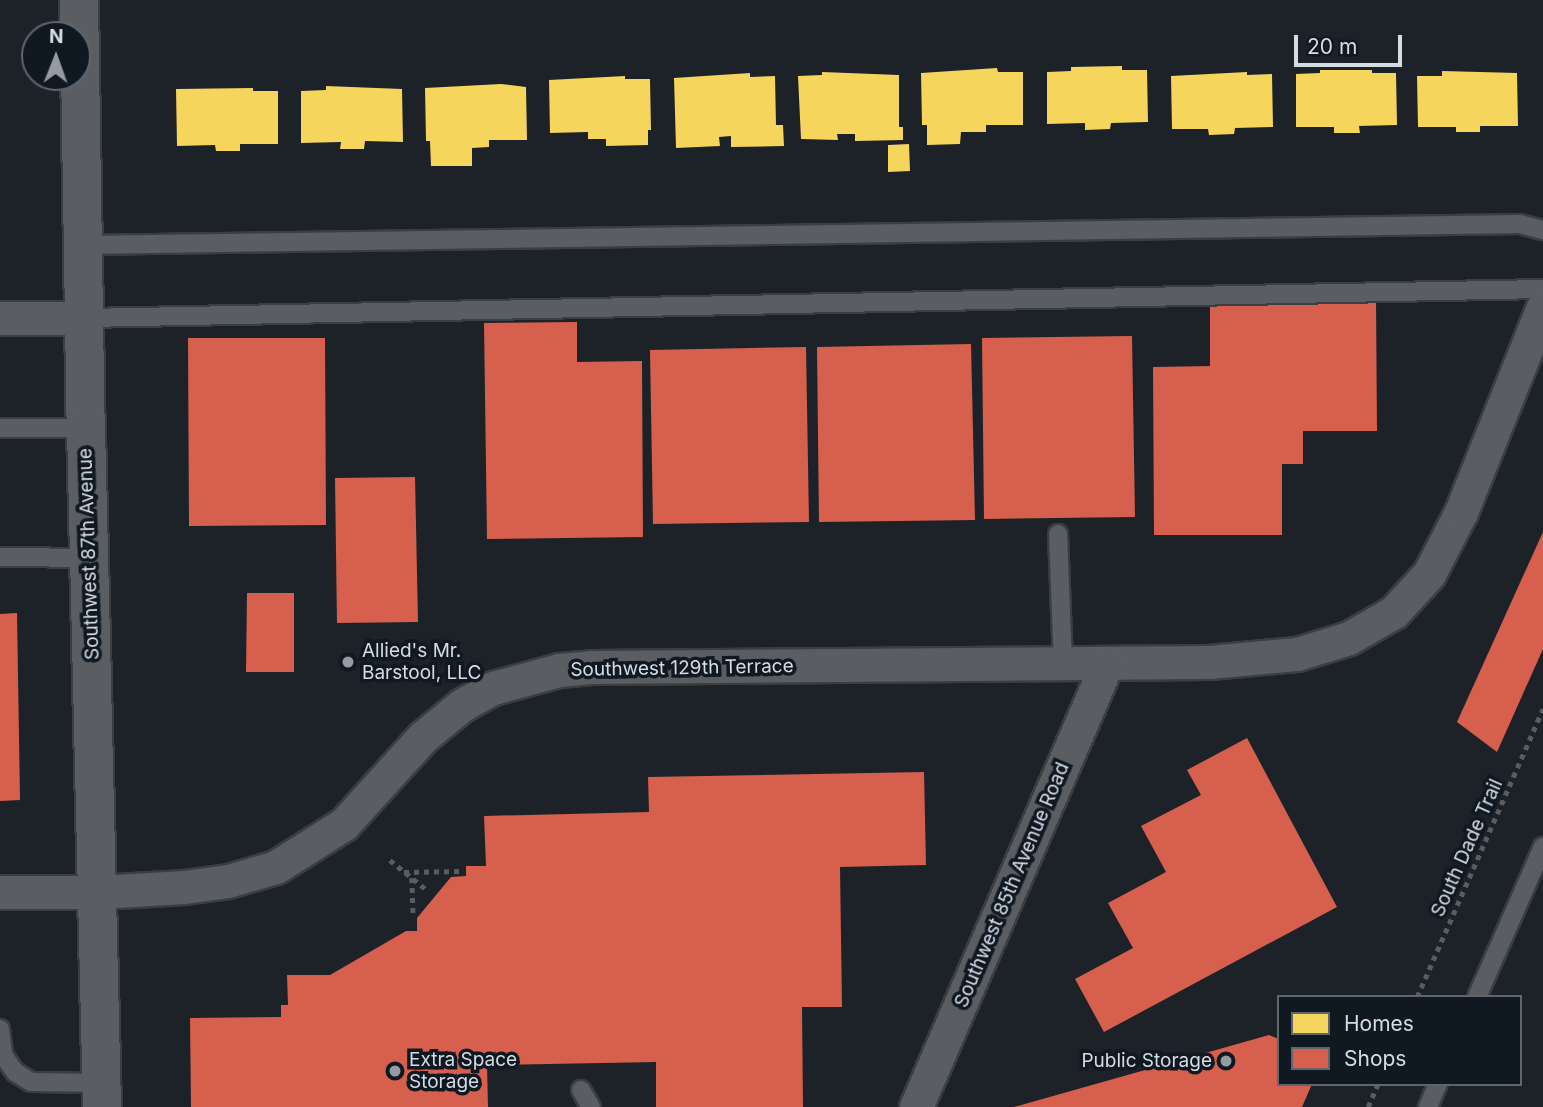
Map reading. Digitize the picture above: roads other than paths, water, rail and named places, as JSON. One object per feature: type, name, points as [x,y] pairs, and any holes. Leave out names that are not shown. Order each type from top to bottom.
[{"type":"main road","name":"Southwest 87th Avenue","points":[[79,0],[102,1095]]},
{"type":"street","name":"Southwest 129th Terrace","points":[[0,892],[99,892],[203,884],[254,875],[276,867],[344,824],[445,716],[476,696],[530,676],[592,667],[1257,660],[1297,654],[1349,638],[1394,612],[1429,574],[1461,512],[1543,307]]},
{"type":"street","points":[[0,318],[85,318]]},
{"type":"street","name":"Southwest 85th Avenue Road","points":[[916,1107],[1107,663]]},
{"type":"lane","points":[[83,245],[1520,224],[1543,229]]},
{"type":"lane","points":[[85,318],[1543,289]]},
{"type":"lane","points":[[0,428],[86,428]]},
{"type":"lane","points":[[1058,534],[1063,663]]},
{"type":"lane","points":[[0,557],[89,558]]},
{"type":"lane","points":[[1478,995],[1543,846]]},
{"type":"lane","points":[[0,1029],[3,1055],[15,1072],[31,1082],[102,1095]]},
{"type":"lane","points":[[1428,1107],[1437,1086]]},
{"type":"lane","points":[[581,1090],[591,1107]]},
{"type":"place","name":"Allied's Mr. Barstool, LLC","points":[[348,662]]},
{"type":"place","name":"Public Storage","points":[[1226,1061]]},
{"type":"place","name":"Extra Space Storage","points":[[395,1071]]}]
